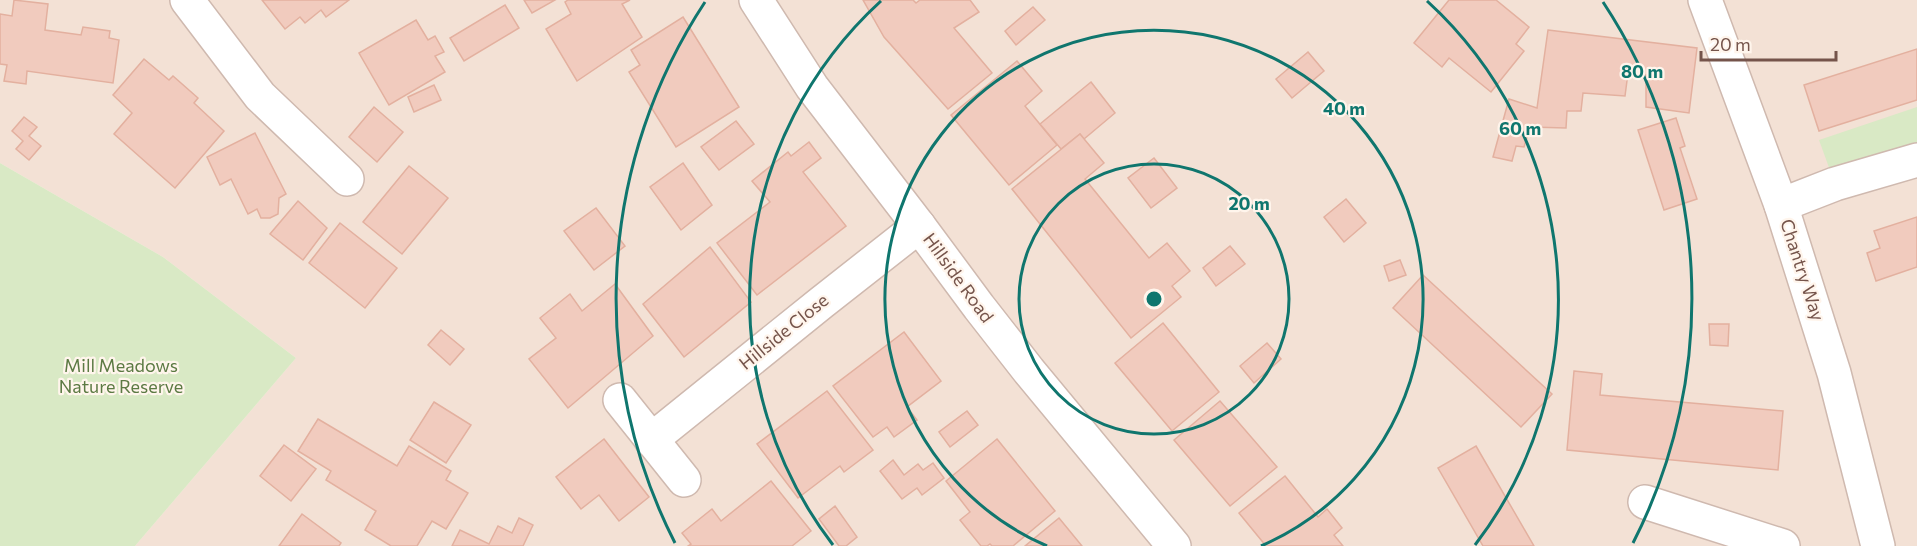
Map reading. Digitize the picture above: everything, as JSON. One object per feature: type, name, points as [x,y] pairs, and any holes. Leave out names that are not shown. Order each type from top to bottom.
[{"type":"street","points":[[187,0],[260,96],[347,179]]},
{"type":"street","name":"Hillside Road","points":[[756,0],[812,87],[978,307],[1174,546]]},
{"type":"street","name":"Chantry Way","points":[[1705,0],[1781,205],[1834,373],[1878,546]]},
{"type":"street","points":[[1781,205],[1835,184],[1917,160]]},
{"type":"street","name":"Hillside Close","points":[[651,440],[919,226]]},
{"type":"street","points":[[620,400],[684,480]]},
{"type":"street","points":[[1645,502],[1783,546]]},
{"type":"shaded area","points":[[0,0],[1917,0],[1917,546],[135,546],[296,358],[163,257],[0,163]]},
{"type":"green space","points":[[1917,107],[1917,160],[1835,184],[1819,140]]},
{"type":"green space","name":"Mill Meadows Nature Reserve","points":[[0,163],[163,257],[296,358],[135,546],[0,546]]},
{"type":"building","points":[[14,0],[48,4],[45,30],[81,35],[83,27],[110,31],[109,38],[119,40],[113,83],[27,71],[26,84],[4,81],[7,65],[0,64],[0,14],[12,16]]},
{"type":"building","points":[[262,0],[349,0],[326,17],[321,10],[305,23],[300,17],[285,29]]},
{"type":"building","points":[[524,0],[555,0],[532,13]]},
{"type":"building","points":[[568,0],[630,0],[622,4],[642,37],[577,81],[546,29],[571,14],[565,2]]},
{"type":"building","points":[[863,0],[913,0],[916,3],[920,0],[970,0],[979,12],[954,28],[992,73],[948,109],[884,37]]},
{"type":"building","points":[[1449,0],[1496,0],[1529,27],[1516,44],[1524,51],[1491,92],[1449,58],[1442,67],[1414,43]]},
{"type":"building","points":[[505,5],[519,28],[464,61],[450,38]]},
{"type":"building","points":[[1033,7],[1045,20],[1016,45],[1005,31]]},
{"type":"building","points":[[683,17],[739,107],[676,147],[629,72],[640,65],[631,50]]},
{"type":"building","points":[[416,20],[428,40],[435,36],[444,52],[435,56],[445,72],[389,105],[359,53]]},
{"type":"building","points":[[1548,30],[1697,48],[1689,113],[1646,107],[1646,75],[1628,73],[1625,96],[1583,93],[1581,111],[1567,111],[1566,128],[1530,127],[1524,147],[1516,146],[1512,161],[1493,157],[1509,99],[1537,108]]},
{"type":"building","points":[[1917,49],[1917,100],[1819,131],[1804,85]]},
{"type":"building","points":[[1308,52],[1324,71],[1292,98],[1276,79]]},
{"type":"building","points":[[144,59],[169,80],[173,76],[198,98],[194,103],[224,131],[175,188],[114,134],[132,113],[113,95]]},
{"type":"building","points":[[1017,61],[1042,91],[1025,106],[1057,145],[1009,185],[951,115]]},
{"type":"building","points":[[1091,82],[1115,113],[1084,139],[1080,134],[1061,149],[1040,124]]},
{"type":"building","points":[[434,85],[441,100],[414,112],[408,97]]},
{"type":"building","points":[[374,107],[403,132],[377,162],[349,137]]},
{"type":"building","points":[[24,117],[37,127],[29,136],[41,146],[29,160],[16,149],[23,141],[12,131]]},
{"type":"building","points":[[1676,118],[1685,146],[1680,148],[1697,199],[1664,210],[1638,130]]},
{"type":"building","points":[[736,121],[754,144],[719,170],[701,147]]},
{"type":"building","points":[[255,133],[286,194],[279,198],[278,214],[270,218],[261,218],[257,209],[248,214],[231,179],[220,185],[207,157]]},
{"type":"building","points":[[1080,134],[1104,163],[1085,179],[1149,258],[1167,243],[1190,271],[1172,286],[1181,297],[1131,338],[1012,189]]},
{"type":"building","points":[[809,142],[821,158],[803,172],[846,226],[757,295],[717,243],[770,202],[752,181],[788,152],[791,156]]},
{"type":"building","points":[[1154,158],[1177,188],[1151,208],[1128,178]]},
{"type":"building","points":[[683,163],[712,205],[681,230],[650,187]]},
{"type":"building","points":[[409,166],[448,198],[402,254],[363,222]]},
{"type":"building","points":[[1346,199],[1366,223],[1344,242],[1324,217]]},
{"type":"building","points":[[298,201],[327,228],[303,260],[270,234]]},
{"type":"building","points":[[596,208],[625,246],[594,270],[564,231]]},
{"type":"building","points":[[1917,217],[1917,267],[1876,281],[1867,253],[1880,248],[1874,231]]},
{"type":"building","points":[[340,223],[397,268],[365,308],[309,263]]},
{"type":"building","points":[[1230,246],[1245,264],[1216,286],[1203,268]]},
{"type":"building","points":[[710,247],[751,302],[684,357],[643,304]]},
{"type":"building","points":[[1400,260],[1406,275],[1389,281],[1384,266]]},
{"type":"building","points":[[1423,275],[1552,394],[1521,427],[1393,308]]},
{"type":"building","points":[[615,284],[653,336],[568,408],[529,359],[556,338],[540,318],[570,294],[582,311]]},
{"type":"building","points":[[1163,323],[1219,392],[1172,431],[1115,363]]},
{"type":"building","points":[[1709,324],[1729,324],[1728,346],[1710,345]]},
{"type":"building","points":[[441,330],[464,349],[450,365],[428,345]]},
{"type":"building","points":[[904,332],[941,381],[907,407],[917,420],[894,437],[887,427],[873,437],[833,386]]},
{"type":"building","points":[[1267,343],[1281,359],[1254,383],[1240,366]]},
{"type":"building","points":[[1574,371],[1602,374],[1600,395],[1783,411],[1778,470],[1567,450]]},
{"type":"building","points":[[827,391],[873,450],[844,472],[840,466],[798,498],[757,444]]},
{"type":"building","points":[[1220,401],[1277,467],[1230,506],[1174,440]]},
{"type":"building","points":[[434,402],[471,425],[446,463],[410,440]]},
{"type":"building","points":[[967,411],[978,425],[950,447],[939,432]]},
{"type":"building","points":[[318,419],[397,466],[409,446],[451,471],[446,480],[468,493],[446,529],[432,521],[417,546],[391,546],[365,530],[376,511],[326,480],[331,471],[298,451]]},
{"type":"building","points":[[604,439],[649,497],[619,521],[599,495],[581,509],[556,477]]},
{"type":"building","points":[[997,439],[1055,511],[1013,546],[992,546],[990,544],[981,546],[960,520],[970,512],[946,481]]},
{"type":"building","points":[[284,445],[316,469],[291,501],[260,476]]},
{"type":"building","points":[[1476,446],[1534,546],[1483,546],[1438,468]]},
{"type":"building","points":[[893,460],[904,475],[918,464],[923,470],[933,463],[944,478],[922,495],[917,488],[902,499],[880,471]]},
{"type":"building","points":[[1285,476],[1318,517],[1327,509],[1342,528],[1334,535],[1343,546],[1266,546],[1239,513]]},
{"type":"building","points":[[771,481],[811,531],[792,546],[688,546],[691,544],[682,533],[712,509],[721,521]]},
{"type":"building","points":[[835,506],[857,537],[846,546],[839,546],[819,519]]},
{"type":"building","points":[[302,514],[341,543],[339,546],[279,546]]},
{"type":"building","points":[[519,518],[533,525],[523,546],[452,546],[460,530],[489,544],[498,526],[512,533]]},
{"type":"building","points":[[1059,518],[1082,546],[1025,546]]}]
